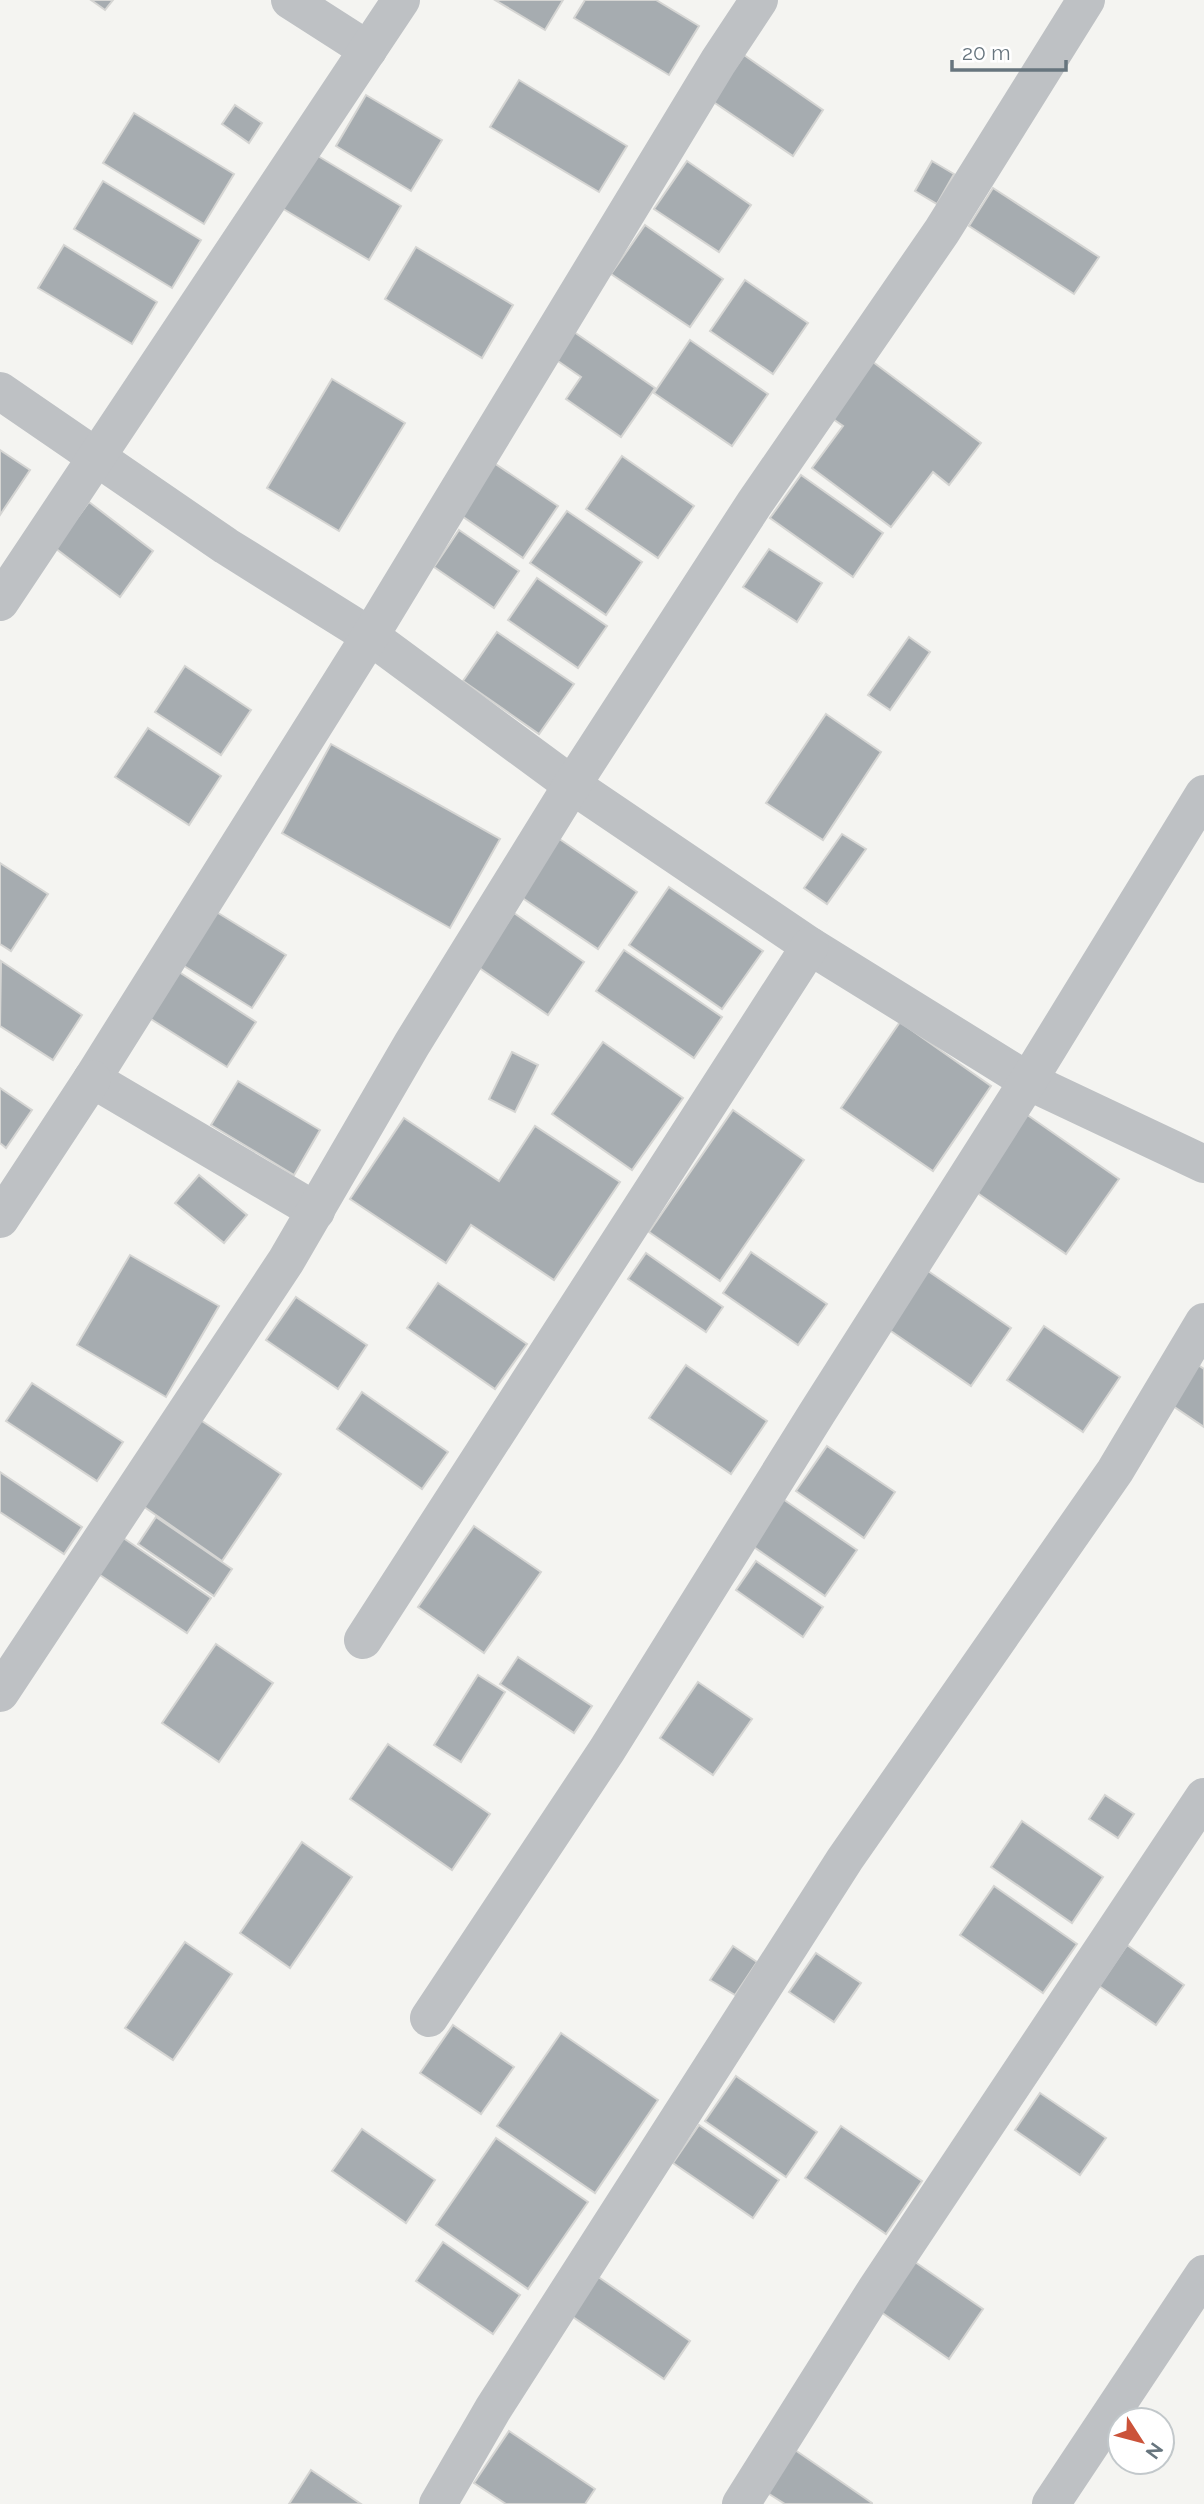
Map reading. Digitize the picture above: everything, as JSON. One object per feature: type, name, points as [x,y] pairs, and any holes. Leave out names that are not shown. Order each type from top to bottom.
[{"type":"street","points":[[290,0],[368,50]]},
{"type":"street","points":[[0,602],[401,0]]},
{"type":"street","points":[[0,1219],[92,1079],[370,636],[710,74],[759,0]]},
{"type":"street","points":[[0,1693],[286,1261],[412,1044],[572,785],[754,503],[942,231],[1086,0]]},
{"type":"street","points":[[0,391],[226,546],[370,636],[572,785],[810,946],[1028,1081],[1204,1164]]},
{"type":"street","points":[[429,2018],[607,1750],[1028,1081],[1204,794]]},
{"type":"street","points":[[363,1640],[810,946]]},
{"type":"street","points":[[92,1079],[316,1210]]},
{"type":"street","points":[[438,2504],[493,2409],[845,1859],[1115,1471],[1204,1322]]},
{"type":"street","points":[[741,2504],[875,2291],[1204,1797]]},
{"type":"street","points":[[1051,2504],[1204,2274]]},
{"type":"building","points":[[91,0],[113,0],[105,10]]},
{"type":"building","points":[[495,0],[563,0],[545,30]]},
{"type":"building","points":[[585,0],[656,0],[699,26],[669,75],[574,18]]},
{"type":"building","points":[[744,55],[823,110],[793,156],[712,101]]},
{"type":"building","points":[[519,80],[627,146],[599,192],[490,127]]},
{"type":"building","points":[[366,95],[442,140],[411,191],[336,146]]},
{"type":"building","points":[[235,105],[262,123],[249,143],[222,124]]},
{"type":"building","points":[[134,113],[234,174],[204,224],[103,163]]},
{"type":"building","points":[[313,153],[401,206],[369,260],[280,207]]},
{"type":"building","points":[[687,161],[751,205],[719,252],[654,209]]},
{"type":"building","points":[[932,161],[954,174],[937,204],[915,191]]},
{"type":"building","points":[[103,181],[201,240],[172,288],[74,229]]},
{"type":"building","points":[[993,188],[1099,257],[1074,294],[969,226]]},
{"type":"building","points":[[645,225],[723,279],[690,327],[611,274]]},
{"type":"building","points":[[64,245],[157,302],[132,344],[38,288]]},
{"type":"building","points":[[416,247],[513,305],[482,358],[385,299]]},
{"type":"building","points":[[745,280],[808,323],[773,374],[710,331]]},
{"type":"building","points":[[574,332],[655,388],[621,437],[566,399],[581,377],[555,359]]},
{"type":"building","points":[[690,340],[768,394],[732,446],[654,393]]},
{"type":"building","points":[[865,356],[981,443],[949,485],[933,472],[891,527],[812,468],[843,426],[823,412]]},
{"type":"building","points":[[332,379],[405,423],[339,531],[267,488]]},
{"type":"building","points":[[0,450],[30,470],[0,515]]},
{"type":"building","points":[[622,456],[694,506],[658,558],[586,509]]},
{"type":"building","points":[[491,461],[558,506],[523,558],[456,512]]},
{"type":"building","points":[[801,475],[883,533],[853,577],[770,518]]},
{"type":"building","points":[[89,502],[153,551],[120,597],[55,548]]},
{"type":"building","points":[[567,511],[642,562],[606,615],[530,563]]},
{"type":"building","points":[[459,530],[519,571],[494,608],[434,567]]},
{"type":"building","points":[[769,549],[822,583],[797,622],[743,587]]},
{"type":"building","points":[[537,578],[607,626],[578,668],[508,620]]},
{"type":"building","points":[[497,632],[574,684],[539,734],[463,681]]},
{"type":"building","points":[[909,637],[930,652],[890,710],[868,695]]},
{"type":"building","points":[[185,666],[251,710],[221,755],[155,712]]},
{"type":"building","points":[[826,714],[881,752],[823,840],[766,803]]},
{"type":"building","points":[[148,728],[221,776],[189,825],[115,777]]},
{"type":"building","points":[[331,744],[500,839],[450,928],[282,833]]},
{"type":"building","points":[[842,834],[866,849],[827,904],[804,888]]},
{"type":"building","points":[[558,838],[637,892],[598,949],[518,895]]},
{"type":"building","points":[[0,863],[48,894],[11,951],[0,944]]},
{"type":"building","points":[[669,887],[763,951],[722,1009],[629,945]]},
{"type":"building","points":[[210,908],[286,955],[252,1008],[176,961]]},
{"type":"building","points":[[514,913],[584,962],[548,1015],[478,967]]},
{"type":"building","points":[[624,950],[722,1017],[694,1058],[596,991]]},
{"type":"building","points":[[1,961],[82,1015],[53,1060],[0,1026]]},
{"type":"building","points":[[176,970],[256,1022],[227,1067],[146,1016]]},
{"type":"building","points":[[900,1022],[991,1086],[933,1171],[841,1108]]},
{"type":"building","points":[[603,1042],[683,1098],[632,1170],[552,1114]]},
{"type":"building","points":[[512,1052],[538,1065],[515,1112],[489,1099]]},
{"type":"building","points":[[238,1081],[320,1130],[294,1175],[211,1125]]},
{"type":"building","points":[[0,1088],[32,1110],[6,1148],[0,1143]]},
{"type":"building","points":[[733,1110],[804,1160],[720,1281],[649,1232]]},
{"type":"building","points":[[1026,1114],[1119,1179],[1066,1254],[973,1190]]},
{"type":"building","points":[[404,1118],[499,1181],[535,1126],[620,1182],[554,1280],[471,1225],[446,1263],[350,1199]]},
{"type":"building","points":[[199,1175],[247,1215],[224,1243],[175,1203]]},
{"type":"building","points":[[751,1252],[827,1304],[798,1345],[723,1293]]},
{"type":"building","points":[[646,1253],[723,1307],[706,1332],[628,1279]]},
{"type":"building","points":[[130,1255],[219,1306],[166,1397],[77,1345]]},
{"type":"building","points":[[928,1271],[1011,1328],[971,1386],[888,1329]]},
{"type":"building","points":[[438,1283],[527,1344],[495,1389],[407,1328]]},
{"type":"building","points":[[296,1297],[367,1345],[338,1389],[266,1340]]},
{"type":"building","points":[[1044,1326],[1120,1377],[1083,1432],[1007,1380]]},
{"type":"building","points":[[686,1365],[767,1421],[731,1474],[649,1418]]},
{"type":"building","points":[[1198,1365],[1204,1369],[1204,1427],[1170,1404]]},
{"type":"building","points":[[32,1383],[123,1442],[97,1481],[6,1421]]},
{"type":"building","points":[[362,1392],[448,1452],[422,1489],[337,1429]]},
{"type":"building","points":[[199,1419],[281,1474],[222,1561],[140,1504]]},
{"type":"building","points":[[827,1446],[895,1492],[864,1538],[796,1491]]},
{"type":"building","points":[[0,1472],[82,1527],[64,1554],[0,1512]]},
{"type":"building","points":[[780,1497],[857,1550],[825,1596],[748,1543]]},
{"type":"building","points":[[156,1517],[232,1569],[214,1596],[138,1544]]},
{"type":"building","points":[[474,1526],[541,1572],[484,1653],[418,1607]]},
{"type":"building","points":[[116,1533],[211,1598],[187,1633],[91,1569]]},
{"type":"building","points":[[756,1561],[823,1607],[803,1637],[736,1590]]},
{"type":"building","points":[[216,1644],[273,1683],[219,1762],[162,1723]]},
{"type":"building","points":[[518,1657],[592,1706],[574,1733],[500,1684]]},
{"type":"building","points":[[478,1675],[505,1692],[461,1762],[434,1745]]},
{"type":"building","points":[[698,1682],[752,1719],[713,1775],[660,1738]]},
{"type":"building","points":[[388,1744],[490,1814],[452,1870],[350,1799]]},
{"type":"building","points":[[1105,1795],[1134,1814],[1118,1838],[1089,1819]]},
{"type":"building","points":[[1022,1821],[1103,1877],[1072,1923],[991,1867]]},
{"type":"building","points":[[302,1842],[352,1877],[290,1968],[240,1933]]},
{"type":"building","points":[[994,1886],[1077,1944],[1043,1993],[960,1935]]},
{"type":"building","points":[[185,1942],[232,1974],[173,2060],[125,2028]]},
{"type":"building","points":[[1127,1945],[1184,1985],[1156,2025],[1099,1986]]},
{"type":"building","points":[[733,1946],[757,1962],[735,1995],[710,1980]]},
{"type":"building","points":[[816,1953],[861,1983],[834,2022],[789,1992]]},
{"type":"building","points":[[453,2025],[514,2067],[481,2114],[420,2073]]},
{"type":"building","points":[[561,2033],[658,2100],[595,2193],[497,2126]]},
{"type":"building","points":[[736,2076],[817,2132],[786,2177],[705,2121]]},
{"type":"building","points":[[1040,2093],[1106,2138],[1080,2175],[1015,2130]]},
{"type":"building","points":[[699,2125],[779,2180],[753,2218],[673,2163]]},
{"type":"building","points":[[841,2126],[922,2181],[886,2234],[805,2178]]},
{"type":"building","points":[[362,2129],[435,2180],[406,2223],[332,2171]]},
{"type":"building","points":[[496,2138],[588,2202],[528,2289],[436,2225]]},
{"type":"building","points":[[443,2242],[520,2295],[493,2334],[416,2281]]},
{"type":"building","points":[[915,2262],[983,2309],[949,2359],[881,2312]]},
{"type":"building","points":[[597,2276],[690,2341],[664,2379],[570,2315]]},
{"type":"building","points":[[509,2431],[595,2489],[585,2504],[506,2504],[474,2483]]},
{"type":"building","points":[[795,2450],[872,2504],[785,2504],[766,2492]]},
{"type":"building","points":[[311,2470],[361,2504],[289,2504]]}]
